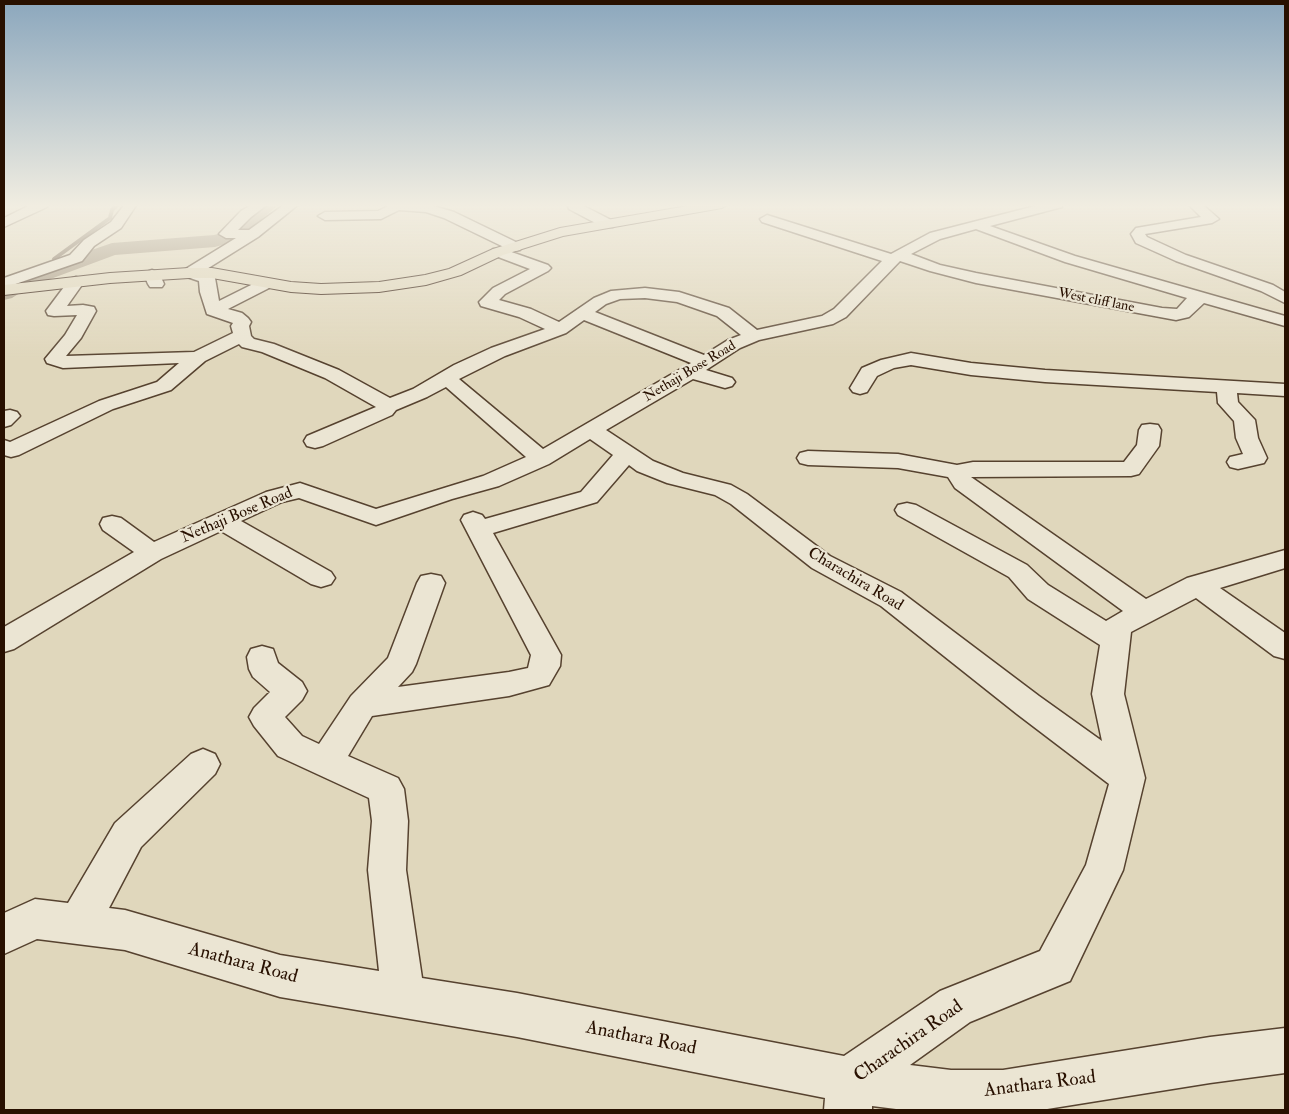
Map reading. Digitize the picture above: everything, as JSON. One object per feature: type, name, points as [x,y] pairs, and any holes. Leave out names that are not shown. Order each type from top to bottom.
[{"type":"main road","points":[[9,287],[76,282],[154,280],[189,272],[212,273],[267,283],[321,289],[379,287],[406,284],[455,272],[489,256]]},
{"type":"street","points":[[4,299],[9,287],[77,256]]},
{"type":"street","points":[[189,272],[216,256]]},
{"type":"street","points":[[509,256],[544,268],[499,291],[487,302],[525,313],[560,329]]},
{"type":"street","name":"West cliff lane","points":[[892,256],[976,278],[1162,313],[1184,313],[1193,302],[1202,298]]},
{"type":"street","points":[[1062,256],[1202,298],[1285,320]]},
{"type":"street","points":[[1177,256],[1267,288],[1285,298]]},
{"type":"street","name":"Nethaji Bose Road","points":[[4,641],[152,553],[274,497],[300,490],[376,517],[444,494],[491,481],[541,459],[698,367],[721,351],[754,336],[827,320],[840,313],[895,257]]},
{"type":"street","points":[[189,272],[207,278],[208,292],[213,310]]},
{"type":"street","points":[[76,282],[54,312],[88,312],[72,338],[54,359],[64,362],[198,357]]},
{"type":"street","points":[[213,310],[267,283]]},
{"type":"street","points":[[315,441],[385,412],[388,406],[420,393],[460,369],[498,352],[560,329],[600,301],[617,294],[645,293],[679,296],[723,312],[754,336]]},
{"type":"street","points":[[213,310],[236,317],[242,322],[240,326],[242,338],[248,343],[268,348],[332,374],[388,406]]},
{"type":"street","points":[[582,314],[698,367],[725,382]]},
{"type":"street","points":[[4,447],[11,450],[106,405],[164,386],[198,357],[242,335]]},
{"type":"street","points":[[860,388],[869,372],[888,364],[911,359],[971,369],[1044,376],[1285,390]]},
{"type":"street","points":[[447,378],[541,459]]},
{"type":"street","points":[[1227,386],[1228,403],[1244,420],[1247,438],[1256,458],[1238,462]]},
{"type":"street","name":"Charachira Road","points":[[591,430],[645,466],[668,475],[723,490],[739,499],[821,562],[891,599],[1028,705],[1128,778]]},
{"type":"street","points":[[808,458],[898,461],[961,474],[973,469],[1131,469],[1148,446],[1150,430]]},
{"type":"street","points":[[362,705],[509,684],[538,677],[545,666],[546,655],[475,525],[589,496],[627,453]]},
{"type":"street","points":[[961,474],[960,480],[963,483],[1144,612]]},
{"type":"street","points":[[907,510],[1018,571],[1038,592],[1115,640]]},
{"type":"street","points":[[222,521],[321,578]]},
{"type":"street","points":[[112,524],[152,553]]},
{"type":"street","name":"Charachira Road","points":[[849,1095],[955,1006],[1055,966],[1104,870],[1128,778],[1108,694],[1117,627],[1198,585],[1285,559]]},
{"type":"street","points":[[326,762],[362,705],[401,664],[431,583]]},
{"type":"street","points":[[1198,585],[1285,648]]},
{"type":"street","points":[[262,657],[264,669],[291,691],[265,717],[290,746],[386,789],[390,821],[387,870],[403,995]]},
{"type":"street","points":[[78,925],[128,835],[203,764]]},
{"type":"street","name":"Anathara Road","points":[[4,934],[35,920],[125,930],[280,976],[517,1015],[849,1095],[1003,1094],[1210,1060],[1285,1051]]},
{"type":"waterway","points":[[54,259],[58,256]]},
{"type":"waterway","points":[[4,293],[21,282],[93,256]]}]
